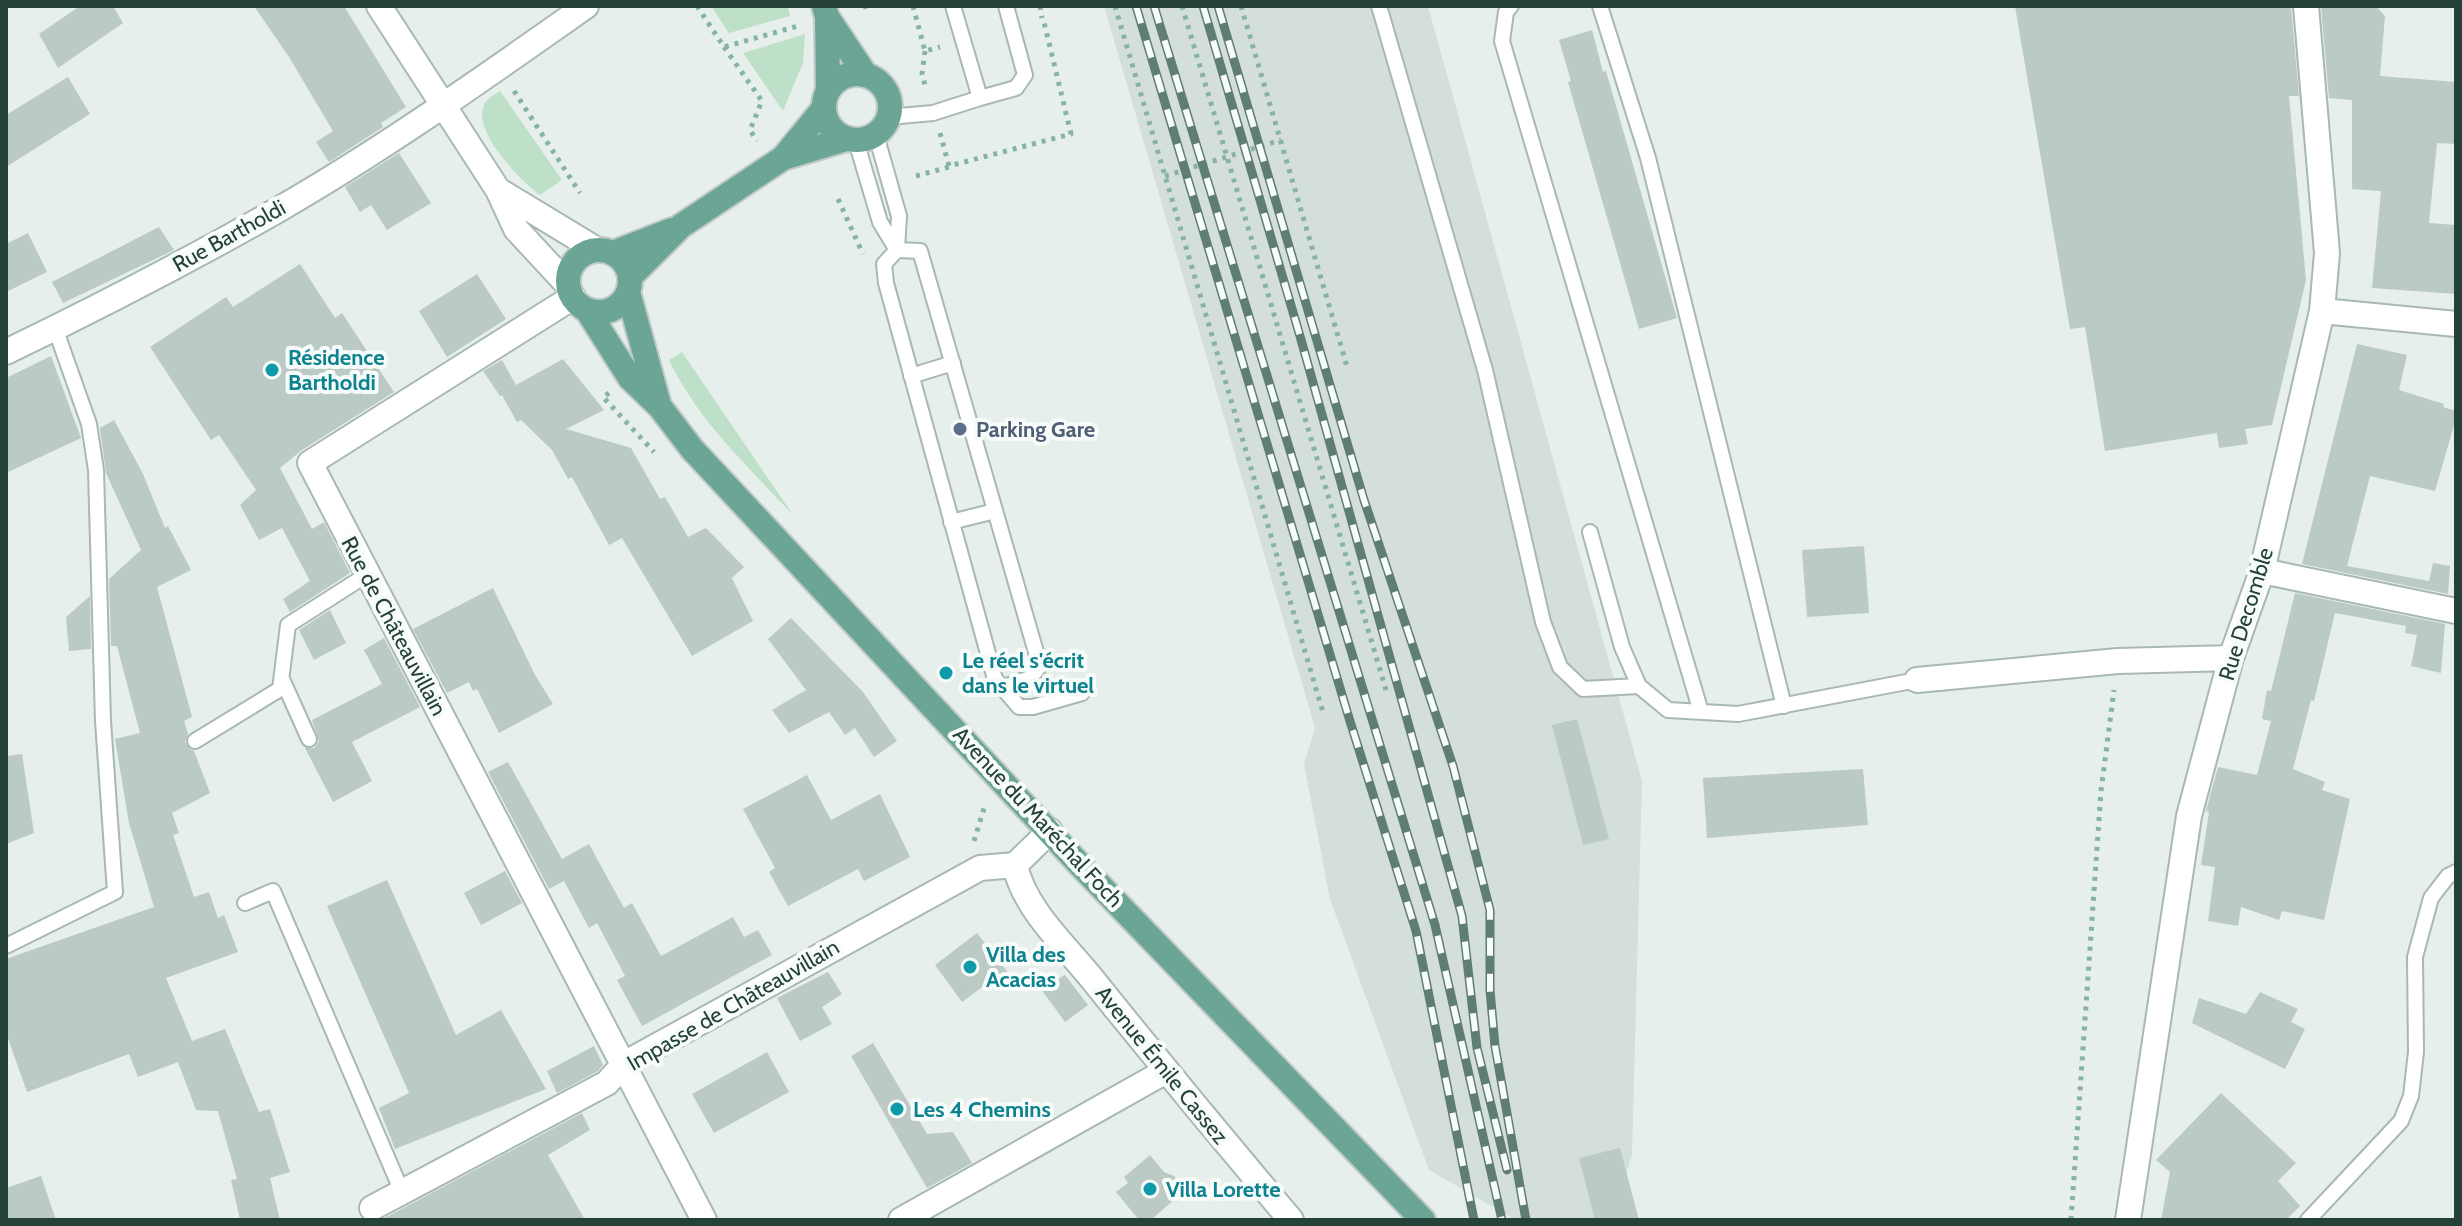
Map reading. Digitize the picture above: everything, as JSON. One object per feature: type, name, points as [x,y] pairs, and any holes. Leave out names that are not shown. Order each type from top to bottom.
[{"type":"main road","points":[[681,226],[605,251],[589,251],[575,261],[568,276],[576,297],[597,312],[616,307],[629,284],[681,226],[783,158],[867,133],[891,106],[882,85],[865,74],[826,12]]},
{"type":"main road","points":[[826,12],[826,99],[831,128],[867,133]]},
{"type":"main road","points":[[783,158],[844,76],[865,74]]},
{"type":"main road","points":[[605,251],[625,262],[629,284]]},
{"type":"main road","name":"Avenue du Maréchal Foch","points":[[629,284],[660,407]]},
{"type":"main road","name":"Avenue du Maréchal Foch","points":[[576,297],[630,378],[660,407],[692,449],[1050,831],[1423,1220]]},
{"type":"street","name":"Avenue du Maréchal Foch","points":[[379,6],[498,190],[516,229],[576,297]]},
{"type":"street","name":"Rue Bartholdi","points":[[6,352],[119,297],[278,209],[445,105],[586,6]]},
{"type":"street","name":"Rue Decomble","points":[[2128,1220],[2189,816],[2231,658],[2262,571],[2322,311],[2327,253],[2306,6]]},
{"type":"street","name":"Avenue du Maréchal Foch","points":[[498,190],[605,251]]},
{"type":"street","name":"Rue de Châteauvillain","points":[[576,297],[310,463],[704,1220]]},
{"type":"street","points":[[2322,311],[2456,324]]},
{"type":"street","points":[[2262,571],[2456,611]]},
{"type":"street","points":[[1917,680],[2118,661],[2231,658]]},
{"type":"street","points":[[1015,865],[1050,831]]},
{"type":"street","name":"Impasse de Châteauvillain","points":[[372,1208],[607,1083],[624,1064],[980,868],[1015,865]]},
{"type":"street","name":"Avenue Émile Cassez","points":[[1015,865],[1019,881],[1037,911],[1291,1220]]},
{"type":"street","points":[[901,1220],[1166,1071]]},
{"type":"lane","points":[[953,6],[980,98]]},
{"type":"lane","points":[[867,133],[1016,88],[1025,75],[1006,6]]},
{"type":"lane","points":[[1379,6],[1485,370],[1543,622],[1560,667],[1583,689],[1639,686]]},
{"type":"lane","points":[[1511,6],[1506,12],[1502,41],[1701,712]]},
{"type":"lane","points":[[1600,6],[1648,158],[1784,706]]},
{"type":"lane","points":[[867,133],[880,222],[897,250]]},
{"type":"lane","points":[[867,133],[899,216],[897,250],[884,264],[886,283],[995,679],[1019,707],[1033,707],[1082,693]]},
{"type":"lane","points":[[897,250],[920,251],[1040,666],[1030,678],[1001,688]]},
{"type":"lane","points":[[6,946],[115,892],[103,721],[96,470],[89,424],[55,328]]},
{"type":"lane","points":[[911,376],[953,363]]},
{"type":"lane","points":[[951,522],[995,511]]},
{"type":"lane","points":[[1590,532],[1622,647],[1639,686],[1668,710],[1738,714],[1917,680]]},
{"type":"lane","points":[[195,741],[280,689],[288,625],[368,574]]},
{"type":"lane","points":[[281,679],[309,739]]},
{"type":"lane","points":[[2308,1220],[2401,1121],[2411,1096],[2416,1052],[2415,957],[2431,898],[2448,876],[2456,872]]},
{"type":"lane","points":[[245,903],[273,891],[402,1192]]},
{"type":"path","points":[[697,6],[762,101],[750,130],[756,140]]},
{"type":"path","points":[[724,47],[826,12],[864,6]]},
{"type":"path","points":[[1115,6],[1324,716]]},
{"type":"path","points":[[1182,6],[1386,690]]},
{"type":"path","points":[[1241,6],[1348,370]]},
{"type":"path","points":[[511,86],[580,193]]},
{"type":"path","points":[[1165,176],[1281,140]]},
{"type":"path","points":[[916,176],[949,166]]},
{"type":"path","points":[[2071,1220],[2101,791],[2118,661]]},
{"type":"shaded area","points":[[1104,6],[1428,6],[1642,781],[1632,1155],[1611,1220],[1516,1220],[1429,1170],[1330,899],[1304,764],[1315,728]]},
{"type":"green space","points":[[711,6],[788,6],[790,16],[729,33]]},
{"type":"green space","points":[[805,34],[803,63],[783,111],[743,53]]},
{"type":"green space","points":[[500,91],[562,180],[540,195],[501,156],[486,131],[482,119],[484,105]]},
{"type":"green space","points":[[682,352],[793,515],[725,442],[694,403],[669,360]]},
{"type":"building","points":[[80,6],[113,6],[123,23],[58,68],[39,34]]},
{"type":"building","points":[[254,6],[344,6],[406,107],[381,123],[383,127],[329,162],[316,142],[333,131]]},
{"type":"building","points":[[2015,6],[2291,6],[2299,96],[2289,96],[2306,280],[2272,425],[2245,429],[2248,444],[2219,448],[2217,433],[2105,451],[2085,327],[2070,329]]},
{"type":"building","points":[[2321,6],[2376,6],[2385,16],[2380,76],[2456,82],[2456,144],[2437,143],[2429,223],[2456,225],[2456,294],[2372,288],[2381,191],[2352,189],[2352,100],[2329,98]]},
{"type":"building","points":[[1592,30],[1677,318],[1639,329],[1568,82],[1571,81],[1559,40]]},
{"type":"building","points":[[68,77],[90,114],[6,167],[6,115]]},
{"type":"building","points":[[399,153],[431,203],[387,230],[371,205],[360,212],[345,187]]},
{"type":"building","points":[[159,227],[174,250],[63,303],[52,282]]},
{"type":"building","points":[[28,233],[47,272],[6,292],[6,244]]},
{"type":"building","name":"Résidence Bartholdi","points":[[300,264],[335,318],[342,313],[394,392],[302,450],[280,468],[312,529],[324,522],[350,573],[290,612],[283,599],[310,581],[282,528],[259,540],[240,505],[256,490],[219,435],[211,440],[150,347],[226,297],[233,307]]},
{"type":"building","points":[[477,274],[506,319],[447,357],[419,311]]},
{"type":"building","points":[[2357,344],[2407,355],[2399,390],[2444,404],[2443,407],[2456,411],[2456,418],[2435,491],[2370,476],[2347,566],[2429,581],[2433,563],[2450,566],[2448,594],[2302,564]]},
{"type":"building","points":[[51,356],[81,438],[6,473],[6,378]]},
{"type":"building","points":[[563,359],[604,410],[566,429],[631,448],[660,499],[665,497],[688,537],[706,528],[744,567],[732,578],[753,621],[692,656],[622,538],[609,545],[572,477],[568,479],[552,450],[521,420],[517,422],[502,395],[483,371],[502,360],[516,385]]},
{"type":"building","points":[[114,420],[143,474],[165,528],[168,526],[191,570],[157,587],[192,717],[184,721],[188,734],[185,742],[194,751],[210,793],[172,813],[179,833],[173,835],[194,897],[209,892],[218,918],[224,915],[238,952],[166,978],[192,1041],[225,1029],[259,1112],[270,1109],[290,1172],[270,1178],[280,1220],[240,1220],[231,1180],[237,1179],[218,1111],[196,1110],[178,1062],[138,1077],[129,1054],[27,1092],[6,1033],[6,959],[154,907],[129,823],[115,739],[140,733],[117,646],[111,646],[109,579],[141,550],[106,473],[100,428]]},
{"type":"building","points":[[1864,546],[1869,613],[1807,617],[1802,550]]},
{"type":"building","points":[[493,588],[535,675],[553,704],[499,733],[477,689],[473,691],[469,682],[447,693],[413,629]]},
{"type":"building","points":[[2295,593],[2445,624],[2441,673],[2411,666],[2417,635],[2405,633],[2406,626],[2335,613],[2314,701],[2311,700],[2293,769],[2325,782],[2322,790],[2350,799],[2324,920],[2282,911],[2279,920],[2241,907],[2238,926],[2208,921],[2215,867],[2201,865],[2209,812],[2206,811],[2207,807],[2218,767],[2257,775],[2271,721],[2262,719],[2267,690],[2271,691]]},
{"type":"building","points":[[90,596],[91,649],[69,651],[66,617]]},
{"type":"building","points":[[330,610],[346,643],[314,660],[299,630]]},
{"type":"building","points":[[791,618],[863,692],[897,741],[874,757],[855,728],[845,735],[829,712],[789,733],[772,710],[806,690],[768,639]]},
{"type":"building","points":[[384,638],[420,707],[352,742],[372,781],[333,802],[305,748],[314,748],[319,741],[312,720],[382,684],[364,650]]},
{"type":"building","points":[[1577,719],[1609,839],[1583,845],[1552,725]]},
{"type":"building","points":[[22,754],[34,833],[6,844],[6,756]]},
{"type":"building","points":[[508,762],[562,859],[589,844],[624,908],[632,903],[661,956],[733,917],[744,937],[758,930],[772,955],[642,1026],[617,980],[625,976],[597,923],[589,928],[564,881],[549,889],[488,772]]},
{"type":"building","points":[[1863,769],[1868,825],[1707,838],[1703,778]]},
{"type":"building","points":[[807,775],[831,820],[880,794],[910,857],[864,881],[858,869],[788,906],[769,872],[775,868],[743,809]]},
{"type":"building","points":[[505,871],[522,903],[481,925],[464,893]]},
{"type":"building","points":[[387,880],[456,1035],[501,1010],[546,1089],[395,1149],[379,1108],[409,1093],[327,906]]},
{"type":"building","name":"Villa des Acacias","points":[[977,933],[1010,975],[989,991],[985,985],[962,1002],[935,965]]},
{"type":"building","points":[[828,972],[842,994],[822,1007],[832,1024],[800,1041],[777,998]]},
{"type":"building","points":[[1065,975],[1088,1005],[1065,1022],[1041,989]]},
{"type":"building","points":[[2260,992],[2298,1009],[2291,1022],[2305,1029],[2285,1069],[2192,1023],[2199,998],[2246,1014]]},
{"type":"building","name":"Les 4 Chemins","points":[[873,1043],[927,1134],[953,1132],[972,1163],[927,1188],[851,1056]]},
{"type":"building","points":[[594,1046],[603,1065],[598,1071],[557,1093],[547,1071]]},
{"type":"building","points":[[767,1052],[789,1092],[714,1133],[692,1094]]},
{"type":"building","points":[[2221,1093],[2296,1163],[2278,1181],[2300,1206],[2286,1220],[2161,1220],[2170,1172],[2156,1160]]},
{"type":"building","points":[[582,1113],[590,1130],[548,1155],[585,1220],[381,1220]]},
{"type":"building","points":[[1620,1148],[1639,1220],[1595,1220],[1579,1158]]},
{"type":"building","name":"Villa Lorette","points":[[1150,1155],[1164,1172],[1174,1176],[1186,1189],[1151,1220],[1139,1220],[1116,1192],[1128,1183],[1124,1177]]},
{"type":"building","points":[[41,1176],[56,1220],[6,1220],[6,1188]]},
{"type":"railway","points":[[1136,6],[1349,718],[1416,931],[1474,1220]]},
{"type":"railway","points":[[1154,6],[1435,925],[1502,1220]]},
{"type":"railway","points":[[1203,6],[1300,336],[1462,916],[1477,1048],[1507,1170]]},
{"type":"railway","points":[[1218,6],[1364,500],[1453,766],[1490,910],[1490,990],[1495,1046],[1526,1220]]},
{"type":"place","name":"Résidence Bartholdi","points":[[272,370]]},
{"type":"place","name":"Parking Gare","points":[[960,429]]},
{"type":"place","name":"Le réel s'écrit dans le virtuel","points":[[946,673]]},
{"type":"place","name":"Villa des Acacias","points":[[970,967]]},
{"type":"place","name":"Les 4 Chemins","points":[[897,1109]]},
{"type":"place","name":"Villa Lorette","points":[[1150,1189]]}]
